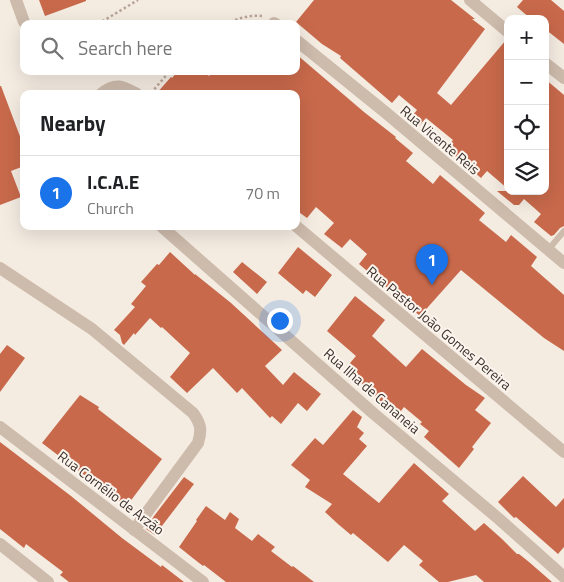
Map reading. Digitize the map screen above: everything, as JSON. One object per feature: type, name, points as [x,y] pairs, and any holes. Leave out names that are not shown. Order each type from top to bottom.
[{"type":"street","points":[[16,0],[23,20]]},
{"type":"street","points":[[470,0],[504,29]]},
{"type":"street","name":"Rua Vicente Reis","points":[[300,43],[385,112],[564,263]]},
{"type":"street","points":[[549,66],[564,78]]},
{"type":"street","points":[[106,90],[116,85],[130,90]]},
{"type":"street","name":"Rua Pastor João Gomes Pereira","points":[[300,229],[564,452]]},
{"type":"street","name":"Rua Ilha de Cananeia","points":[[166,230],[373,413],[499,519],[564,577]]},
{"type":"street","points":[[0,268],[92,329],[198,420],[201,431],[198,443],[134,530]]},
{"type":"street","name":"Rua Cornélio de Arzão","points":[[0,427],[203,582]]},
{"type":"street","points":[[0,544],[48,582]]},
{"type":"lane","points":[[548,250],[564,231]]},
{"type":"path","points":[[105,20],[138,0]]},
{"type":"path","points":[[236,20],[254,16],[264,17],[270,20]]},
{"type":"path","points":[[153,90],[167,75]]},
{"type":"building","points":[[39,0],[86,0],[86,1],[45,16]]},
{"type":"building","points":[[314,0],[451,0],[485,29],[437,93],[451,105],[504,42],[504,186],[487,171],[481,178],[446,148],[453,140],[426,118],[417,128],[408,121],[417,110],[399,95],[392,103],[340,58],[341,56],[322,44],[300,25],[300,20],[298,20]]},
{"type":"building","points":[[523,0],[551,0],[564,11],[564,44],[549,32],[549,15],[526,15],[517,7]]},
{"type":"building","points":[[300,57],[413,153],[406,161],[433,184],[440,175],[485,213],[479,220],[506,242],[511,235],[537,257],[531,266],[564,295],[564,351],[544,338],[461,270],[420,316],[359,264],[367,254],[350,239],[342,248],[324,234],[334,223],[316,207],[307,218],[300,213],[300,90],[160,90],[175,75],[300,75]]},
{"type":"building","points":[[549,82],[564,95],[564,226],[551,236],[534,222],[541,214],[524,199],[519,205],[514,205],[497,191],[504,191],[504,195],[549,195]]},
{"type":"building","points":[[1,86],[20,136],[20,168],[11,171],[20,197],[0,205]]},
{"type":"building","points":[[298,247],[332,275],[315,297],[306,290],[303,294],[278,273]]},
{"type":"building","points":[[170,252],[195,275],[231,303],[282,350],[265,366],[283,385],[294,372],[321,394],[307,411],[298,403],[281,424],[272,416],[270,418],[242,388],[237,393],[213,368],[187,393],[170,377],[190,353],[150,318],[124,345],[122,343],[120,335],[114,330],[135,307],[131,304],[146,286],[141,282]]},
{"type":"building","points":[[242,262],[267,282],[257,294],[233,272]]},
{"type":"building","points":[[355,296],[385,320],[372,336],[406,367],[422,349],[485,398],[475,410],[491,423],[472,447],[474,449],[459,468],[424,437],[429,431],[420,424],[422,422],[404,407],[398,415],[389,408],[387,410],[378,403],[380,400],[345,369],[356,356],[327,331]]},
{"type":"building","points":[[7,345],[25,358],[0,392],[0,354]]},
{"type":"building","points":[[80,395],[99,407],[98,409],[162,459],[126,507],[42,443]]},
{"type":"building","points":[[353,410],[362,417],[357,427],[364,433],[359,439],[367,446],[343,474],[379,503],[414,463],[449,494],[442,501],[475,531],[484,523],[517,554],[552,582],[484,582],[476,575],[448,582],[439,582],[419,565],[423,561],[404,545],[388,562],[353,533],[351,535],[338,524],[325,512],[332,504],[305,487],[310,480],[291,465],[315,438],[323,445]]},
{"type":"building","points":[[0,442],[122,538],[184,582],[69,582],[60,575],[63,572],[26,544],[24,548],[0,529]]},
{"type":"building","points":[[523,476],[556,507],[564,498],[564,547],[558,554],[516,517],[514,518],[498,502]]},
{"type":"building","points":[[184,477],[194,484],[155,535],[146,529]]},
{"type":"building","points":[[206,506],[225,520],[230,512],[239,519],[235,528],[252,541],[258,534],[275,547],[271,551],[314,582],[226,582],[203,566],[179,547]]},
{"type":"place","name":"I.C.A.E","points":[[432,285]]}]
